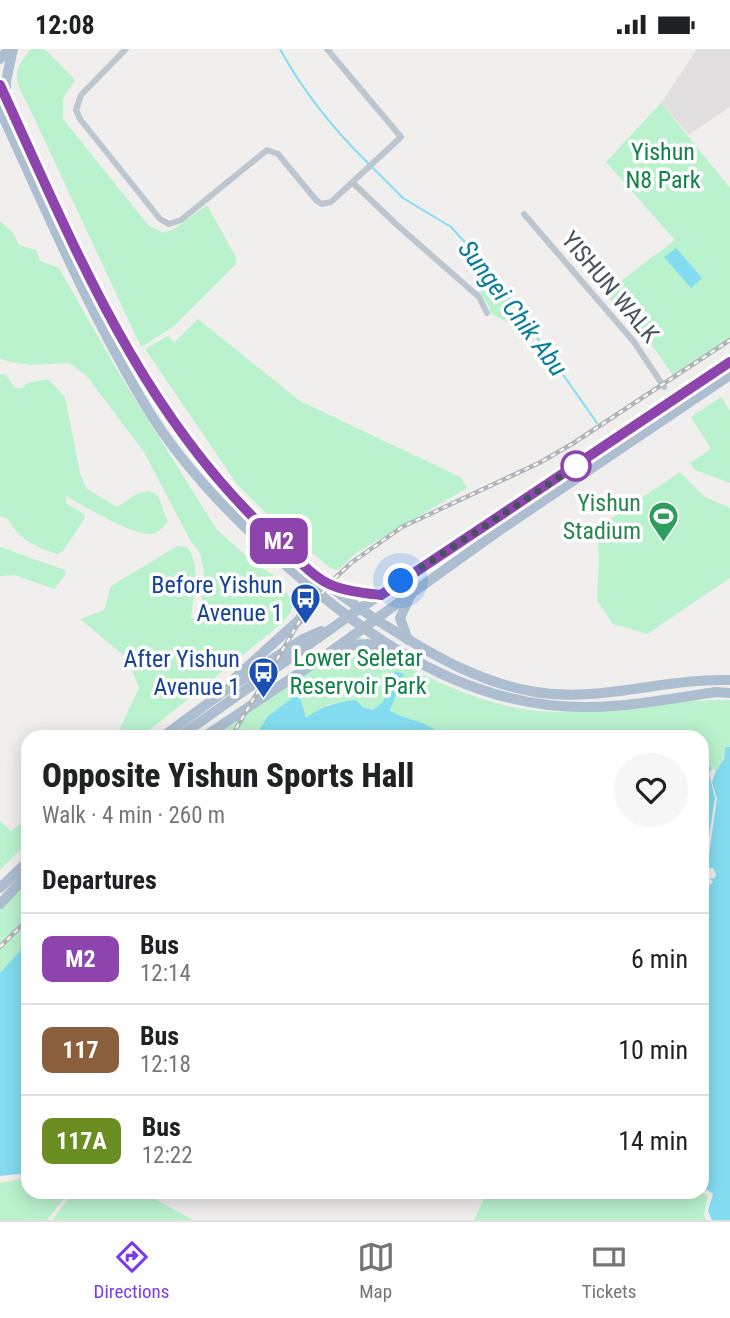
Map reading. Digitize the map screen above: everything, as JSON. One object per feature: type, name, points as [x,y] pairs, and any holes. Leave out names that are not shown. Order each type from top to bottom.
[{"type":"main road","points":[[0,59],[11,49]]},
{"type":"main road","points":[[7,100],[6,81],[11,49]]},
{"type":"main road","points":[[0,85],[48,192],[119,337],[180,432],[247,512],[359,609],[469,672],[508,687],[565,695],[612,694],[701,680],[730,680]]},
{"type":"main road","points":[[0,110],[114,349],[152,415],[213,494],[243,526],[347,617],[396,650],[472,686],[518,701],[578,708],[608,707],[716,692],[730,693]]},
{"type":"main road","points":[[190,730],[347,617],[730,362]]},
{"type":"main road","points":[[214,730],[338,646],[412,591],[730,375]]},
{"type":"main road","points":[[328,583],[353,591],[381,595]]},
{"type":"main road","points":[[200,708],[299,619],[306,608],[307,584]]},
{"type":"main road","points":[[409,640],[400,618],[412,591]]},
{"type":"main road","points":[[171,730],[303,639],[335,626]]},
{"type":"main road","points":[[338,646],[368,644],[396,650]]},
{"type":"main road","points":[[469,672],[461,676],[472,686]]},
{"type":"main road","points":[[0,888],[21,868]]},
{"type":"main road","points":[[0,904],[21,882]]},
{"type":"street","points":[[127,49],[81,95],[76,110],[80,119],[164,223],[181,220],[267,149],[278,154],[319,202],[331,202],[401,137],[327,49]]},
{"type":"street","points":[[353,183],[479,296],[487,313]]},
{"type":"street","name":"YISHUN WALK","points":[[524,214],[634,342],[664,387]]},
{"type":"shaded area","points":[[697,49],[730,49],[730,107],[689,135],[661,103]]},
{"type":"green space","points":[[31,49],[45,49],[75,80],[63,98],[63,119],[149,226],[164,233],[174,229],[207,205],[236,257],[236,264],[173,327],[141,347],[20,90],[17,71]]},
{"type":"green space","name":"Yishun N8 Park","points":[[661,103],[730,188],[730,339],[674,377],[656,351],[605,293],[675,240],[606,162]]},
{"type":"green space","points":[[0,221],[14,234],[19,245],[36,250],[40,261],[59,268],[120,375],[217,530],[258,566],[272,574],[293,601],[291,612],[281,624],[150,730],[119,730],[139,688],[128,659],[80,619],[104,610],[111,586],[177,546],[187,547],[192,555],[195,581],[191,618],[200,619],[204,572],[200,553],[190,540],[144,452],[86,375],[69,363],[32,365],[0,358]]},
{"type":"green space","points":[[491,281],[517,313],[515,325],[491,314],[479,292]]},
{"type":"green space","points":[[198,319],[300,401],[460,477],[467,488],[356,553],[338,570],[330,568],[273,520],[237,484],[145,349],[168,336],[175,342]]},
{"type":"green space","points":[[0,374],[6,375],[15,388],[48,379],[65,397],[80,473],[86,488],[117,507],[145,491],[156,494],[168,522],[156,533],[142,533],[120,525],[66,496],[66,503],[84,514],[85,518],[63,551],[57,554],[35,546],[17,532],[8,519],[0,516]]},
{"type":"green space","points":[[721,397],[730,411],[730,483],[695,470],[690,463],[711,449],[691,417]]},
{"type":"green space","name":"Yishun Stadium","points":[[680,472],[705,497],[730,508],[730,578],[647,634],[613,624],[597,600],[597,528]]},
{"type":"green space","points":[[0,547],[65,570],[66,574],[54,589],[15,575],[0,576]]},
{"type":"green space","name":"Lower Seletar Reservoir Park","points":[[357,635],[443,684],[513,707],[568,712],[674,702],[730,700],[730,747],[725,747],[722,766],[716,771],[709,768],[709,730],[432,730],[399,717],[383,702],[373,710],[363,707],[356,700],[329,704],[306,718],[297,700],[287,690],[291,699],[268,716],[259,730],[221,730]]},
{"type":"green space","points":[[0,821],[11,831],[21,823],[21,849],[0,870]]},
{"type":"green space","points":[[21,888],[21,950],[0,973],[0,910]]},
{"type":"green space","points":[[21,1179],[21,1199],[64,1199],[47,1220],[0,1220],[0,1183]]},
{"type":"green space","points":[[68,1199],[155,1199],[193,1220],[52,1220]]},
{"type":"green space","points":[[484,1199],[707,1199],[704,1214],[706,1220],[474,1220]]},
{"type":"water","points":[[676,248],[702,278],[691,288],[664,257]]},
{"type":"water","points":[[395,671],[404,674],[390,710],[434,730],[259,730],[268,716],[291,699],[287,690],[301,700],[306,718],[336,703],[356,700],[363,707],[373,710],[383,702]]},
{"type":"water","points":[[725,747],[730,747],[730,1220],[712,1220],[708,1211],[713,1194],[709,1191],[709,766],[716,771],[724,759]]},
{"type":"water","points":[[21,950],[21,1174],[0,1176],[0,973]]},
{"type":"pier","points":[[712,768],[716,771],[712,782],[717,799],[709,854],[715,798],[709,773]]},
{"type":"pier","points":[[709,868],[713,868],[716,874],[715,878],[710,879],[713,882],[710,885]]},
{"type":"waterway","name":"Sungei Chik Abu","points":[[280,49],[320,110],[369,164]]},
{"type":"waterway","name":"Sungei Chik Abu","points":[[373,168],[403,198],[451,227],[473,251],[597,423]]},
{"type":"railway","points":[[235,730],[302,617],[351,563],[402,527],[539,463],[572,444],[730,340]]},
{"type":"railway","points":[[0,947],[21,926]]},
{"type":"bus line","name":"M2","points":[[0,85],[48,192],[119,337],[180,432],[247,512],[328,583],[353,591],[381,595],[730,362]]},
{"type":"place","name":"Yishun Stadium","points":[[664,544]]},
{"type":"place","name":"Before Yishun Avenue 1","points":[[306,626]]},
{"type":"place","name":"After Yishun Avenue 1","points":[[263,700]]},
{"type":"route","points":[[401,581],[576,466]]}]
